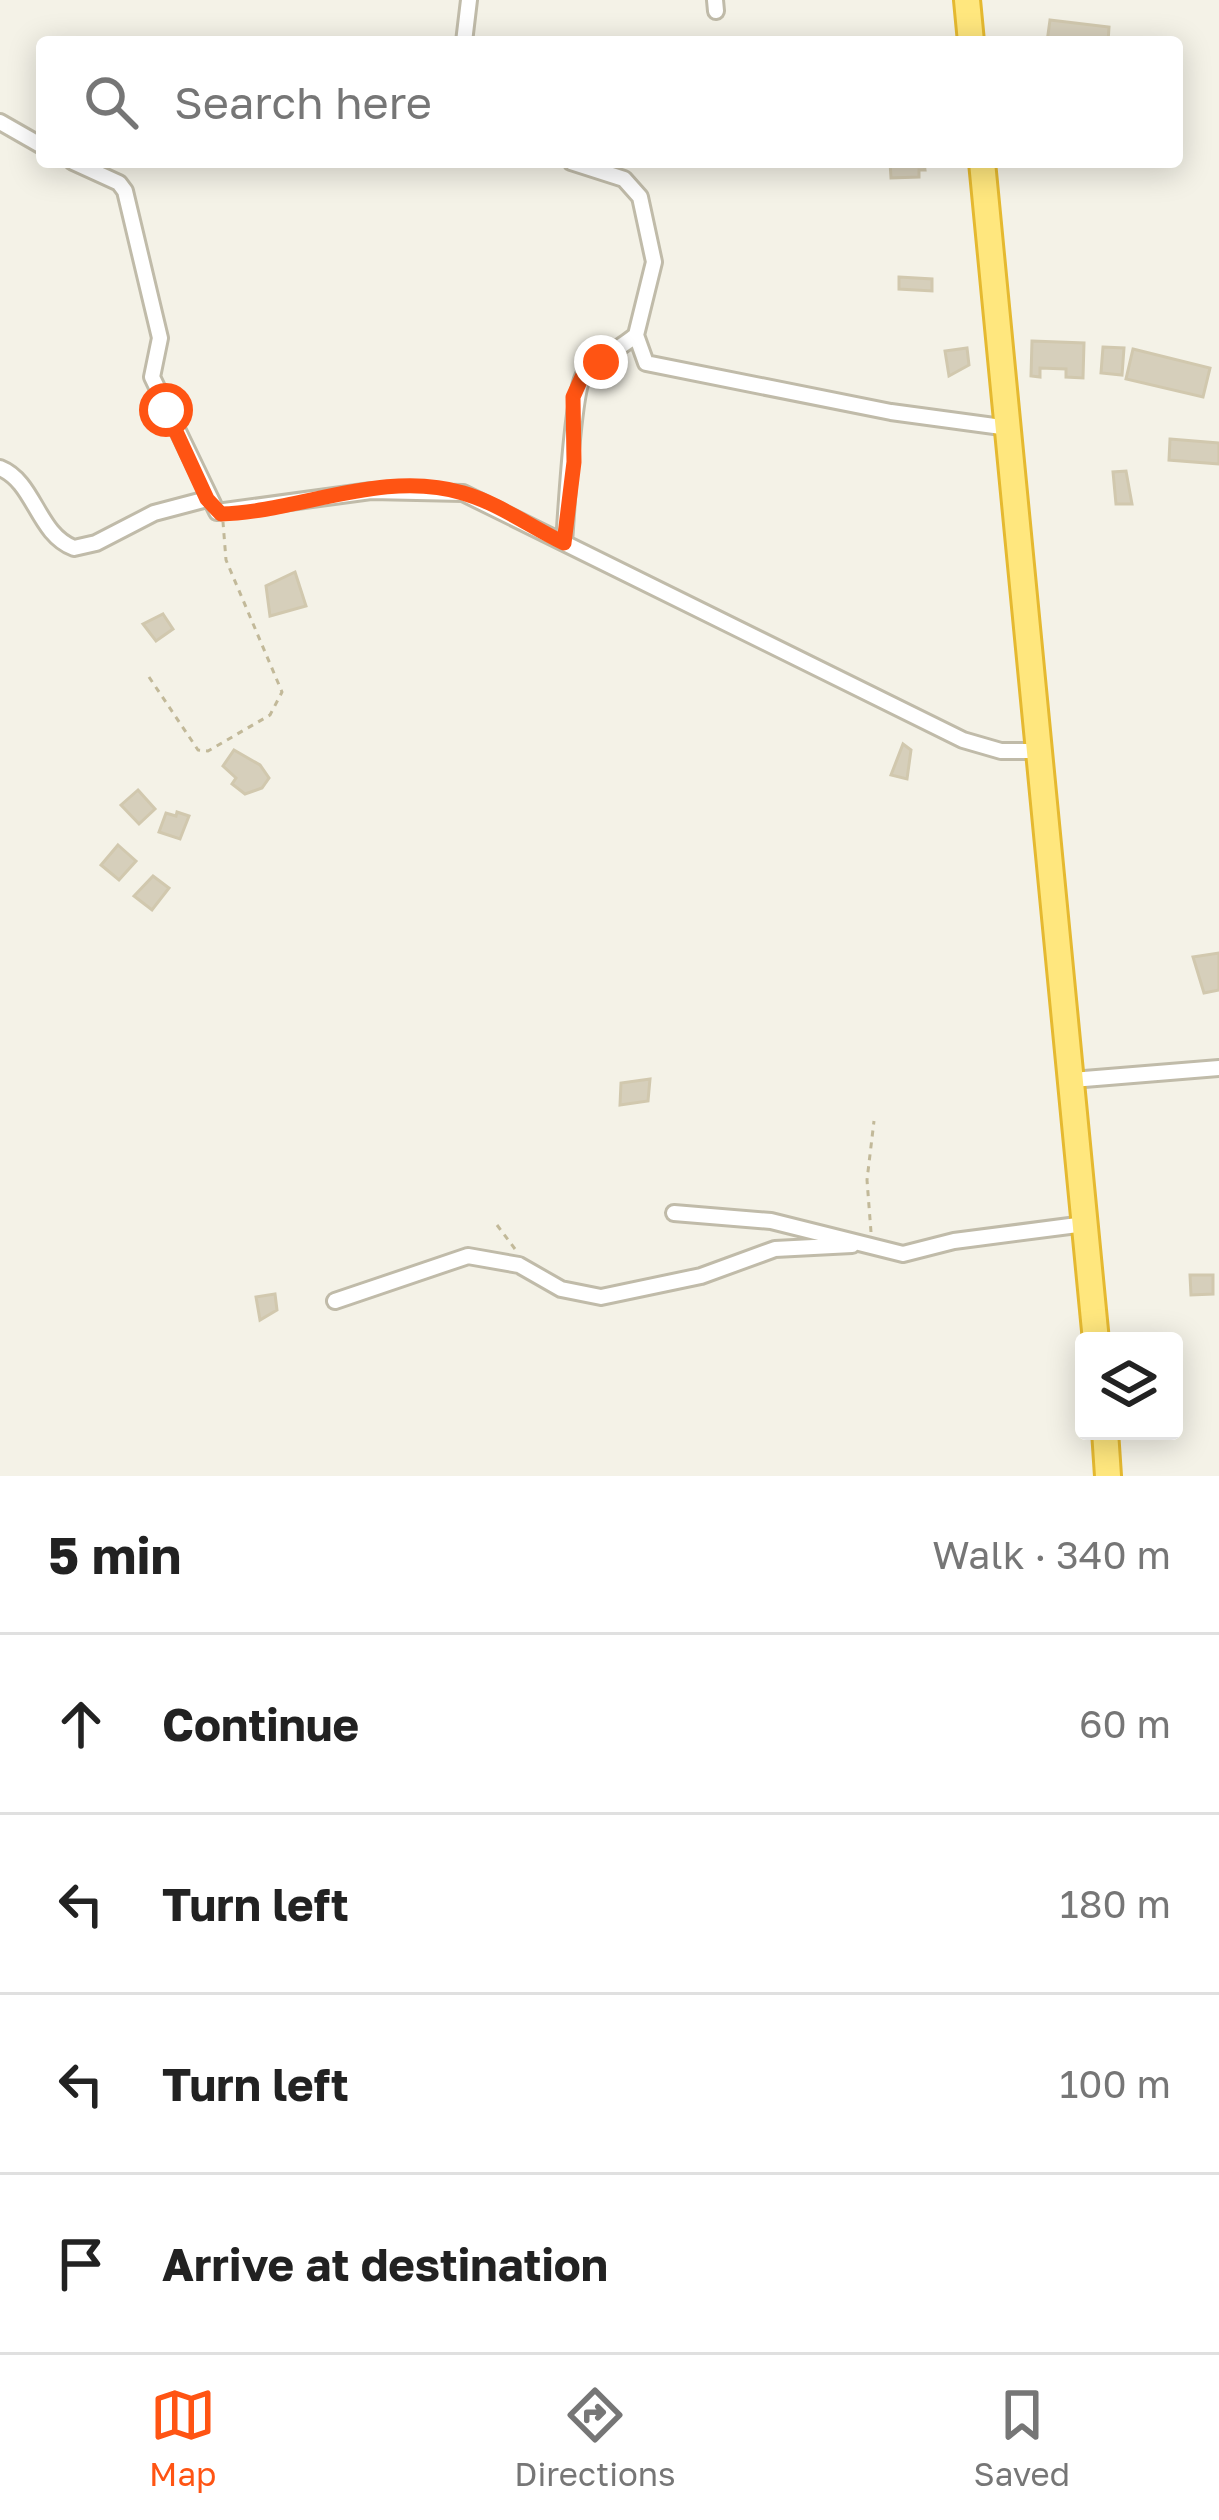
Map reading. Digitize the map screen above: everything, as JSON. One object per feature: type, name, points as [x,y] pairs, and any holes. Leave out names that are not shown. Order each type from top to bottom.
[{"type":"highway","points":[[967,0],[970,36]]},
{"type":"highway","points":[[983,168],[1095,1332]]},
{"type":"highway","points":[[1106,1440],[1108,1476]]},
{"type":"street","points":[[465,36],[469,0]]},
{"type":"street","points":[[0,122],[36,143]]},
{"type":"street","points":[[86,168],[119,183],[125,191],[160,338],[152,377],[207,499],[225,514],[332,494],[443,489],[488,503],[974,745],[1040,751]]},
{"type":"street","points":[[590,168],[624,179],[640,197],[654,262],[636,335],[646,363]]},
{"type":"street","points":[[564,543],[574,462],[573,397],[582,377],[636,335]]},
{"type":"street","points":[[610,358],[891,412],[1009,428]]},
{"type":"street","points":[[0,468],[16,477],[46,524],[74,548],[97,543],[154,513],[207,499]]},
{"type":"street","points":[[1072,1081],[1219,1068]]},
{"type":"street","points":[[674,1213],[771,1221],[852,1245],[912,1253],[954,1241],[1085,1224]]},
{"type":"street","points":[[335,1301],[468,1256],[530,1270],[561,1288],[601,1297],[701,1276],[775,1249],[852,1245]]},
{"type":"path","points":[[149,677],[198,750],[223,743],[277,705],[282,692],[226,560],[225,514]]},
{"type":"path","points":[[874,1121],[867,1223],[880,1250]]},
{"type":"path","points":[[497,1225],[530,1270]]},
{"type":"building","points":[[1050,20],[1109,27],[1108,36],[1048,36]]},
{"type":"building","points":[[890,168],[925,168],[919,170],[919,177],[891,178]]},
{"type":"building","points":[[899,277],[932,279],[932,291],[899,289]]},
{"type":"building","points":[[1032,341],[1084,343],[1083,378],[1066,377],[1066,369],[1040,368],[1040,377],[1031,376]]},
{"type":"building","points":[[1103,347],[1124,348],[1122,375],[1101,373]]},
{"type":"building","points":[[967,348],[969,365],[949,376],[945,351]]},
{"type":"building","points":[[1133,349],[1210,368],[1203,397],[1126,379]]},
{"type":"building","points":[[1170,439],[1219,443],[1219,464],[1169,460]]},
{"type":"building","points":[[1126,471],[1132,504],[1116,504],[1113,472]]},
{"type":"building","points":[[295,572],[306,606],[270,616],[266,586]]},
{"type":"building","points":[[163,614],[173,629],[156,641],[143,624]]},
{"type":"building","points":[[903,744],[911,750],[907,779],[891,775]]},
{"type":"building","points":[[234,750],[260,765],[269,778],[262,788],[245,794],[232,784],[236,778],[223,766]]},
{"type":"building","points":[[138,790],[155,809],[139,824],[121,805]]},
{"type":"building","points":[[177,812],[189,816],[180,839],[159,832],[166,813],[176,816]]},
{"type":"building","points":[[118,845],[136,861],[119,880],[101,865]]},
{"type":"building","points":[[153,876],[169,888],[152,910],[134,896]]},
{"type":"building","points":[[1219,953],[1219,990],[1204,993],[1193,957]]},
{"type":"building","points":[[650,1079],[648,1101],[620,1105],[621,1083]]},
{"type":"building","points":[[1190,1275],[1213,1275],[1213,1294],[1191,1295]]},
{"type":"building","points":[[275,1294],[277,1310],[260,1320],[256,1297]]},
{"type":"route","points":[[166,410],[207,499],[221,514],[332,494],[443,489],[488,503],[564,543],[574,462],[573,397],[582,377],[601,362]]}]
